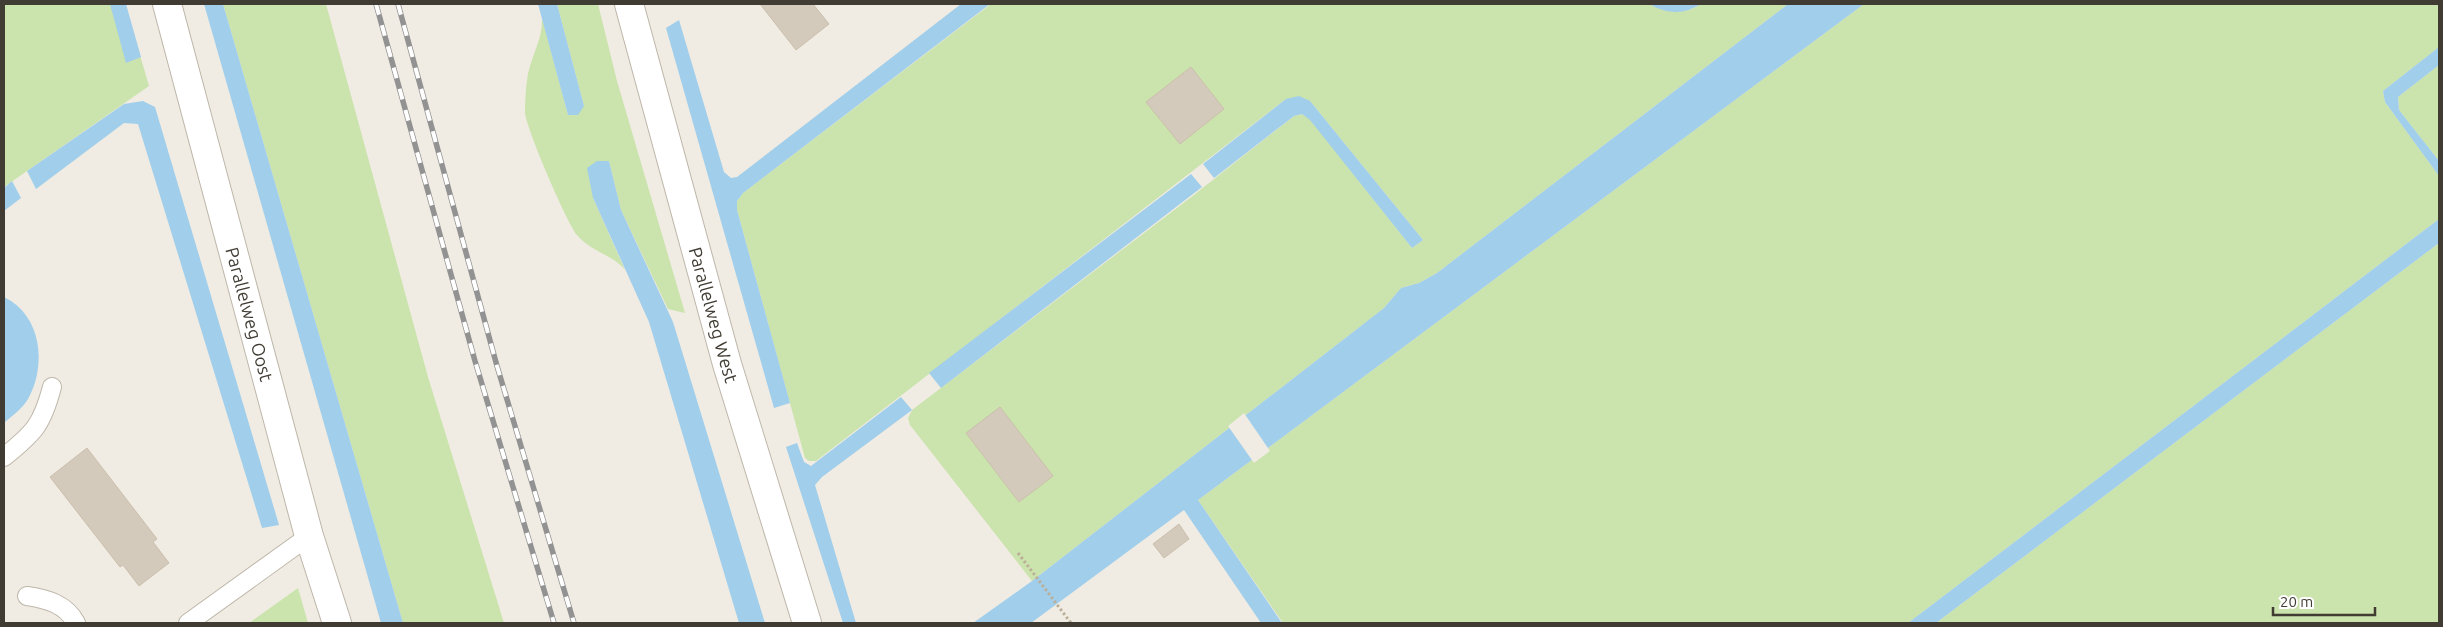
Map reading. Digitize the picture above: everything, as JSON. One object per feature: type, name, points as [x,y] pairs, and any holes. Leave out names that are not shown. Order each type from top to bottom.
[{"type":"street","name":"Parallelweg Oost","points":[[167,4],[309,536],[336,623]]},
{"type":"street","name":"Parallelweg West","points":[[629,4],[727,364],[807,623]]},
{"type":"lane","points":[[4,457],[30,436],[40,424],[52,387]]},
{"type":"lane","points":[[188,623],[309,536]]},
{"type":"lane","points":[[27,596],[46,598],[60,604],[76,623]]},
{"type":"path","points":[[1018,553],[1071,623]]},
{"type":"green space","points":[[4,4],[125,4],[149,86],[4,187]]},
{"type":"green space","points":[[223,4],[326,4],[428,377],[504,623],[403,623]]},
{"type":"green space","points":[[557,4],[598,4],[617,81],[685,313],[668,309],[621,210],[609,161],[593,198],[625,270],[615,261],[589,246],[577,235],[547,174],[525,112],[528,74],[539,39],[542,18],[568,115],[584,106]]},
{"type":"green space","points":[[991,4],[1650,4],[1675,12],[1689,10],[1700,4],[1788,4],[1437,273],[1419,283],[1401,288],[1384,308],[1032,581],[910,425],[908,418],[912,410],[1190,198],[1294,116],[1302,114],[1310,119],[1412,248],[1423,240],[1310,101],[1286,99],[816,461],[809,461],[805,458],[737,210],[737,201],[743,193]]},
{"type":"green space","points":[[1864,4],[2439,4],[2439,47],[2383,91],[2385,102],[2439,176],[2439,219],[1908,623],[1283,623],[1198,500]]},
{"type":"green space","points":[[2439,65],[2439,161],[2399,110],[2398,97]]},
{"type":"green space","points":[[2439,243],[2439,623],[1936,623]]},
{"type":"green space","points":[[298,588],[308,623],[249,623]]},
{"type":"water","points":[[110,4],[126,4],[141,57],[126,63]]},
{"type":"water","points":[[204,4],[223,4],[403,623],[381,623]]},
{"type":"water","points":[[538,4],[557,4],[584,106],[578,115],[568,115]]},
{"type":"water","points":[[961,4],[990,4],[743,193],[737,201],[737,210],[790,403],[774,408],[666,28],[679,20],[724,172],[731,178],[737,177]]},
{"type":"water","points":[[1650,4],[1700,4],[1688,10],[1675,12],[1662,10]]},
{"type":"water","points":[[1788,4],[1864,4],[1198,500],[1282,623],[1261,623],[1184,510],[1031,623],[973,623],[1032,581],[1384,308],[1401,288],[1419,283],[1437,273]]},
{"type":"water","points":[[2439,47],[2439,65],[2398,97],[2399,110],[2439,161],[2439,176],[2385,102],[2383,91]]},
{"type":"water","points":[[1299,96],[1310,101],[1423,240],[1412,248],[1310,120],[1302,114],[1294,116],[1214,178],[1203,164],[1286,99]]},
{"type":"water","points":[[143,101],[155,107],[279,525],[262,528],[138,124],[124,123],[36,189],[27,171],[124,104]]},
{"type":"water","points":[[597,161],[609,161],[621,210],[673,322],[765,623],[739,623],[649,322],[593,198],[587,168]]},
{"type":"water","points":[[1191,174],[1202,187],[941,388],[929,373]]},
{"type":"water","points":[[12,181],[21,198],[4,211],[4,188]]},
{"type":"water","points":[[2439,219],[2439,243],[1936,623],[1908,623]]},
{"type":"water","points":[[4,297],[17,305],[33,328],[39,357],[38,372],[28,399],[4,423]]},
{"type":"water","points":[[901,397],[912,410],[822,477],[815,485],[856,623],[843,623],[786,447],[797,443],[804,462],[811,466]]},
{"type":"pier","points":[[1244,413],[1270,451],[1254,463],[1228,426]]},
{"type":"building","points":[[760,4],[813,4],[829,24],[796,50]]},
{"type":"building","points":[[1191,67],[1224,109],[1180,144],[1146,102]]},
{"type":"building","points":[[1000,407],[1053,476],[1019,502],[966,433]]},
{"type":"building","points":[[87,448],[157,539],[153,542],[169,563],[139,586],[123,565],[120,567],[50,477]]},
{"type":"building","points":[[1179,524],[1189,539],[1164,558],[1153,544]]},
{"type":"railway","points":[[376,4],[475,361],[554,623]]},
{"type":"railway","points":[[398,4],[497,366],[574,623]]}]
